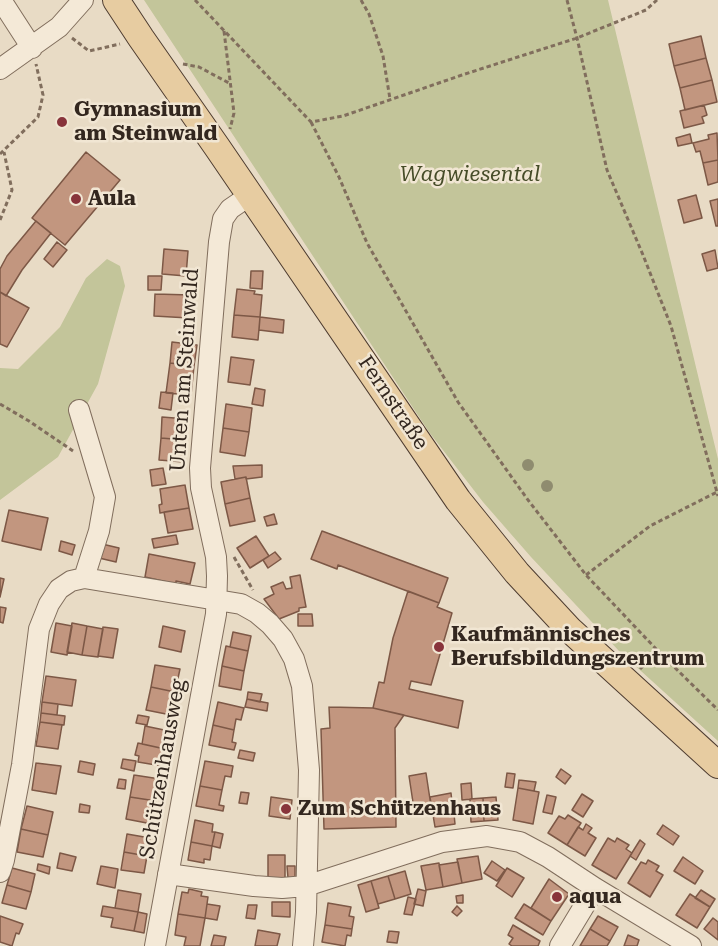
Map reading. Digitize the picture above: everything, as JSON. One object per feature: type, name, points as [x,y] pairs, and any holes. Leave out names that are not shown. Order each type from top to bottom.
[{"type":"main road","name":"Fernstraße","points":[[116,0],[458,500],[517,573],[569,628],[718,765]]},
{"type":"street","points":[[1,0],[32,48]]},
{"type":"street","points":[[0,69],[59,27],[83,0]]},
{"type":"street","name":"Unten am Steinwald","points":[[216,600],[216,557],[201,488],[201,456],[218,253],[223,219],[230,209],[249,196]]},
{"type":"street","points":[[79,410],[105,497],[99,531],[84,578]]},
{"type":"street","points":[[0,872],[22,765],[39,629],[49,604],[59,589],[71,581],[84,578],[241,604],[270,624],[282,639],[294,659],[302,686],[309,770],[306,912],[303,946]]},
{"type":"street","name":"Schützenhausweg","points":[[155,946],[216,614],[216,600]]},
{"type":"street","points":[[168,874],[254,886],[282,888],[306,886],[442,842],[488,836],[520,842],[548,857],[691,946]]},
{"type":"street","points":[[561,946],[595,888]]},
{"type":"path","points":[[195,0],[311,122],[339,177],[367,243],[458,402],[528,500],[586,575],[718,710]]},
{"type":"path","points":[[361,0],[369,14],[383,56],[390,99]]},
{"type":"path","points":[[567,0],[607,170],[671,326],[717,494],[650,526],[586,575]]},
{"type":"path","points":[[311,122],[343,116],[577,38],[646,10],[657,0]]},
{"type":"path","points":[[59,27],[89,51],[141,39]]},
{"type":"path","points":[[217,147],[228,136],[234,113],[224,31]]},
{"type":"path","points":[[0,220],[12,190],[2,153],[38,117],[43,95],[32,48]]},
{"type":"path","points":[[158,60],[199,67],[230,83]]},
{"type":"path","points":[[0,404],[97,467]]},
{"type":"path","points":[[230,551],[270,624]]},
{"type":"path","points":[[714,706],[718,703]]},
{"type":"green space","name":"Wagwiesental","points":[[144,0],[608,0],[718,459],[718,741],[619,651],[483,502],[429,432]]},
{"type":"green space","points":[[107,259],[120,266],[125,286],[98,384],[58,457],[0,500],[0,368],[18,369],[60,327],[86,278]]},
{"type":"building","points":[[701,36],[706,58],[674,66],[669,44]]},
{"type":"building","points":[[706,58],[712,80],[680,88],[674,66]]},
{"type":"building","points":[[712,80],[717,102],[685,110],[680,88]]},
{"type":"building","points":[[704,105],[707,115],[702,117],[704,123],[684,128],[680,111]]},
{"type":"building","points":[[717,133],[718,160],[703,163],[700,151],[696,152],[693,143],[709,139],[708,135]]},
{"type":"building","points":[[690,134],[692,143],[678,146],[676,138]]},
{"type":"building","name":"Aula","points":[[86,152],[120,180],[65,245],[32,218]]},
{"type":"building","points":[[718,160],[718,182],[708,185],[703,163]]},
{"type":"building","points":[[696,195],[702,218],[684,223],[678,200]]},
{"type":"building","points":[[718,199],[718,226],[716,226],[710,201]]},
{"type":"building","points":[[36,221],[51,233],[22,270],[6,296],[0,292],[0,269],[7,256]]},
{"type":"building","points":[[57,242],[67,250],[53,267],[44,259]]},
{"type":"building","points":[[164,249],[188,251],[186,276],[162,274]]},
{"type":"building","points":[[715,250],[718,268],[707,271],[702,254]]},
{"type":"building","points":[[251,271],[263,271],[262,289],[250,288]]},
{"type":"building","points":[[148,276],[162,276],[161,290],[148,290]]},
{"type":"building","points":[[237,289],[255,291],[254,294],[262,295],[260,317],[234,315]]},
{"type":"building","points":[[0,292],[29,308],[7,347],[0,344]]},
{"type":"building","points":[[155,294],[191,295],[189,318],[154,316]]},
{"type":"building","points":[[234,315],[260,317],[258,340],[232,337]]},
{"type":"building","points":[[260,317],[284,320],[283,333],[259,330]]},
{"type":"building","points":[[172,342],[197,345],[194,366],[170,363]]},
{"type":"building","points":[[231,357],[254,360],[250,385],[228,382]]},
{"type":"building","points":[[170,363],[194,366],[191,395],[166,393]]},
{"type":"building","points":[[255,388],[265,390],[263,406],[252,404]]},
{"type":"building","points":[[161,392],[173,393],[171,410],[159,408]]},
{"type":"building","points":[[226,404],[252,408],[249,432],[223,428]]},
{"type":"building","points":[[162,417],[187,419],[185,440],[161,438]]},
{"type":"building","points":[[223,428],[249,432],[245,456],[220,452]]},
{"type":"building","points":[[161,438],[185,440],[184,462],[159,460]]},
{"type":"building","points":[[262,465],[262,477],[235,479],[233,466]]},
{"type":"building","points":[[163,468],[166,484],[152,486],[150,470]]},
{"type":"building","points":[[246,477],[250,498],[225,504],[221,482]]},
{"type":"building","points":[[185,485],[189,508],[160,513],[159,505],[162,504],[160,489]]},
{"type":"building","points":[[250,498],[255,521],[230,526],[225,504]]},
{"type":"building","points":[[189,508],[193,529],[168,533],[164,512]]},
{"type":"building","points":[[9,510],[48,518],[41,550],[2,541]]},
{"type":"building","points":[[274,514],[277,524],[267,526],[264,517]]},
{"type":"building","points":[[322,531],[448,578],[439,603],[338,565],[337,569],[311,559]]},
{"type":"building","points":[[176,535],[178,544],[154,548],[152,539]]},
{"type":"building","points":[[256,536],[269,556],[250,568],[237,548]]},
{"type":"building","points":[[61,541],[75,545],[72,555],[59,551]]},
{"type":"building","points":[[102,544],[119,548],[116,562],[99,558]]},
{"type":"building","points":[[275,552],[281,559],[268,568],[263,560]]},
{"type":"building","points":[[149,554],[195,563],[190,584],[176,581],[176,584],[145,577]]},
{"type":"building","points":[[300,575],[306,607],[299,608],[299,611],[279,619],[264,599],[274,594],[271,587],[283,582],[286,589],[292,588],[290,577]]},
{"type":"building","points":[[0,578],[4,579],[0,597]]},
{"type":"building","points":[[408,591],[439,603],[437,607],[452,613],[431,685],[411,681],[409,689],[463,701],[458,728],[373,708],[379,682],[384,683],[393,638]]},
{"type":"building","points":[[0,607],[6,608],[3,623],[0,622]]},
{"type":"building","points":[[298,614],[312,614],[313,626],[298,626]]},
{"type":"building","points":[[56,623],[72,626],[67,655],[51,652]]},
{"type":"building","points":[[72,623],[87,626],[82,655],[67,652]]},
{"type":"building","points":[[87,626],[103,629],[98,657],[82,655]]},
{"type":"building","points":[[163,626],[185,631],[181,652],[159,647]]},
{"type":"building","points":[[103,627],[118,629],[113,658],[98,656]]},
{"type":"building","points":[[233,632],[251,636],[248,651],[230,647]]},
{"type":"building","points":[[226,646],[248,651],[244,671],[222,666]]},
{"type":"building","points":[[155,665],[180,669],[175,692],[151,687]]},
{"type":"building","points":[[222,666],[244,671],[241,690],[219,686]]},
{"type":"building","points":[[46,676],[76,680],[72,706],[42,702]]},
{"type":"building","points":[[151,687],[175,692],[171,715],[146,710]]},
{"type":"building","points":[[248,692],[262,694],[260,702],[247,699]]},
{"type":"building","points":[[247,699],[268,703],[267,711],[245,707]]},
{"type":"building","points":[[42,702],[58,704],[57,715],[41,713]]},
{"type":"building","points":[[218,702],[244,708],[241,720],[236,719],[234,730],[213,725]]},
{"type":"building","points":[[329,707],[373,708],[404,715],[395,728],[396,827],[324,829],[321,729],[330,728]]},
{"type":"building","points":[[41,713],[65,716],[64,725],[40,722]]},
{"type":"building","points":[[138,715],[149,717],[147,725],[136,723]]},
{"type":"building","points":[[40,722],[62,725],[58,749],[36,746]]},
{"type":"building","points":[[213,725],[234,730],[232,742],[236,743],[234,750],[209,745]]},
{"type":"building","points":[[145,726],[169,731],[165,749],[142,744]]},
{"type":"building","points":[[138,743],[165,749],[162,766],[138,762],[139,756],[135,755]]},
{"type":"building","points":[[240,750],[255,753],[253,761],[238,758]]},
{"type":"building","points":[[123,759],[136,761],[134,771],[121,768]]},
{"type":"building","points":[[80,761],[95,764],[93,775],[78,772]]},
{"type":"building","points":[[205,761],[233,766],[231,777],[225,776],[222,790],[200,786]]},
{"type":"building","points":[[36,763],[61,766],[56,794],[32,790]]},
{"type":"building","points":[[561,769],[571,776],[565,784],[556,777]]},
{"type":"building","points":[[426,773],[431,806],[414,809],[409,776]]},
{"type":"building","points":[[507,773],[515,774],[513,788],[505,787]]},
{"type":"building","points":[[134,775],[160,779],[156,801],[130,797]]},
{"type":"building","points":[[119,779],[126,780],[125,789],[117,788]]},
{"type":"building","points":[[519,780],[536,782],[534,791],[518,788]]},
{"type":"building","points":[[471,783],[472,799],[462,800],[461,784]]},
{"type":"building","points":[[200,786],[222,790],[219,805],[224,806],[223,811],[196,806]]},
{"type":"building","points":[[518,788],[539,792],[533,824],[513,820]]},
{"type":"building","points":[[241,792],[249,793],[247,804],[239,803]]},
{"type":"building","points":[[451,793],[457,813],[454,814],[455,824],[435,827],[430,797]]},
{"type":"building","points":[[582,794],[593,801],[583,817],[572,810]]},
{"type":"building","points":[[547,795],[556,797],[552,814],[543,812]]},
{"type":"building","points":[[130,797],[156,801],[152,824],[126,819]]},
{"type":"building","points":[[271,797],[292,800],[290,819],[269,816]]},
{"type":"building","points":[[496,797],[498,820],[484,821],[483,798]]},
{"type":"building","points":[[483,798],[484,821],[471,822],[470,799]]},
{"type":"building","points":[[80,804],[90,806],[89,813],[79,812]]},
{"type":"building","points":[[27,806],[53,812],[48,835],[21,829]]},
{"type":"building","points":[[568,815],[581,823],[567,845],[548,833],[559,816],[565,819]]},
{"type":"building","points":[[195,820],[213,824],[212,832],[215,832],[212,846],[191,842]]},
{"type":"building","points":[[586,824],[592,828],[588,833],[596,838],[585,856],[567,845],[578,827],[583,830]]},
{"type":"building","points":[[663,825],[679,836],[673,845],[657,834]]},
{"type":"building","points":[[21,829],[48,835],[43,857],[17,852]]},
{"type":"building","points":[[215,832],[223,834],[220,848],[212,846]]},
{"type":"building","points":[[127,834],[150,838],[147,856],[124,852]]},
{"type":"building","points":[[608,838],[615,842],[617,838],[629,845],[626,849],[632,853],[616,879],[592,865]]},
{"type":"building","points":[[640,840],[645,844],[636,860],[630,856]]},
{"type":"building","points":[[191,842],[212,846],[210,860],[204,859],[204,863],[188,860]]},
{"type":"building","points":[[124,852],[147,856],[144,873],[121,870]]},
{"type":"building","points":[[60,853],[76,857],[72,871],[57,868]]},
{"type":"building","points":[[268,855],[285,855],[285,879],[268,879]]},
{"type":"building","points":[[478,856],[482,879],[462,883],[457,859]]},
{"type":"building","points":[[683,857],[703,871],[695,884],[674,871]]},
{"type":"building","points":[[648,860],[659,866],[656,871],[663,875],[650,897],[628,883],[641,862],[646,864]]},
{"type":"building","points":[[492,861],[505,870],[497,881],[484,873]]},
{"type":"building","points":[[458,862],[462,883],[443,887],[439,865]]},
{"type":"building","points":[[439,863],[443,887],[426,890],[421,866]]},
{"type":"building","points":[[38,864],[50,867],[49,874],[37,870]]},
{"type":"building","points":[[101,866],[118,869],[115,888],[97,884]]},
{"type":"building","points":[[287,866],[295,866],[295,878],[288,878]]},
{"type":"building","points":[[12,868],[35,874],[31,892],[7,885]]},
{"type":"building","points":[[507,868],[524,878],[512,897],[496,886]]},
{"type":"building","points":[[405,871],[411,894],[395,899],[388,876]]},
{"type":"building","points":[[388,876],[395,899],[378,904],[371,881]]},
{"type":"building","points":[[549,879],[569,894],[551,921],[531,908]]},
{"type":"building","points":[[371,881],[379,908],[366,912],[358,885]]},
{"type":"building","points":[[7,885],[31,892],[26,909],[2,903]]},
{"type":"building","points":[[189,889],[202,892],[201,896],[208,897],[205,918],[178,914],[182,892],[188,893]]},
{"type":"building","points":[[418,889],[426,891],[423,906],[414,904]]},
{"type":"building","points":[[118,890],[141,894],[138,912],[115,908]]},
{"type":"building","points":[[701,890],[715,899],[710,907],[695,898]]},
{"type":"building","points":[[690,894],[710,907],[697,928],[676,915]]},
{"type":"building","points":[[463,895],[463,903],[457,903],[456,896]]},
{"type":"building","points":[[408,897],[416,899],[412,915],[404,914]]},
{"type":"building","points":[[272,902],[290,902],[290,917],[272,916]]},
{"type":"building","points":[[328,903],[351,907],[349,916],[354,917],[352,929],[325,925]]},
{"type":"building","points":[[207,904],[220,906],[217,920],[205,918]]},
{"type":"building","points":[[524,904],[551,921],[543,935],[515,918]]},
{"type":"building","points":[[248,905],[257,905],[255,919],[246,918]]},
{"type":"building","points":[[103,906],[138,912],[134,931],[111,927],[113,918],[101,916]]},
{"type":"building","points":[[457,906],[462,911],[457,916],[452,912]]},
{"type":"building","points":[[138,912],[147,914],[144,933],[134,931]]},
{"type":"building","points":[[178,914],[205,918],[200,946],[184,946],[186,937],[175,935]]},
{"type":"building","points":[[0,916],[23,924],[19,934],[16,933],[12,946],[0,942]]},
{"type":"building","points":[[598,916],[618,927],[610,941],[590,929]]},
{"type":"building","points":[[713,918],[718,922],[718,940],[704,929]]},
{"type":"building","points":[[325,925],[352,929],[351,936],[347,935],[345,946],[322,942]]},
{"type":"building","points":[[513,925],[540,941],[538,946],[509,944],[513,938],[508,935]]},
{"type":"building","points":[[590,929],[610,941],[607,946],[580,946]]},
{"type":"building","points":[[258,930],[280,934],[277,946],[255,946]]},
{"type":"building","points":[[389,931],[399,932],[397,943],[387,942]]},
{"type":"building","points":[[214,935],[226,937],[224,946],[211,946]]},
{"type":"building","points":[[628,935],[639,940],[637,946],[624,946]]},
{"type":"place","name":"Gymnasium am Steinwald","points":[[62,122]]},
{"type":"place","name":"Aula","points":[[76,199]]},
{"type":"place","name":"Kaufmännisches Berufsbildungszentrum","points":[[439,647]]},
{"type":"place","name":"Zum Schützenhaus","points":[[286,809]]},
{"type":"place","name":"aqua","points":[[557,897]]}]
